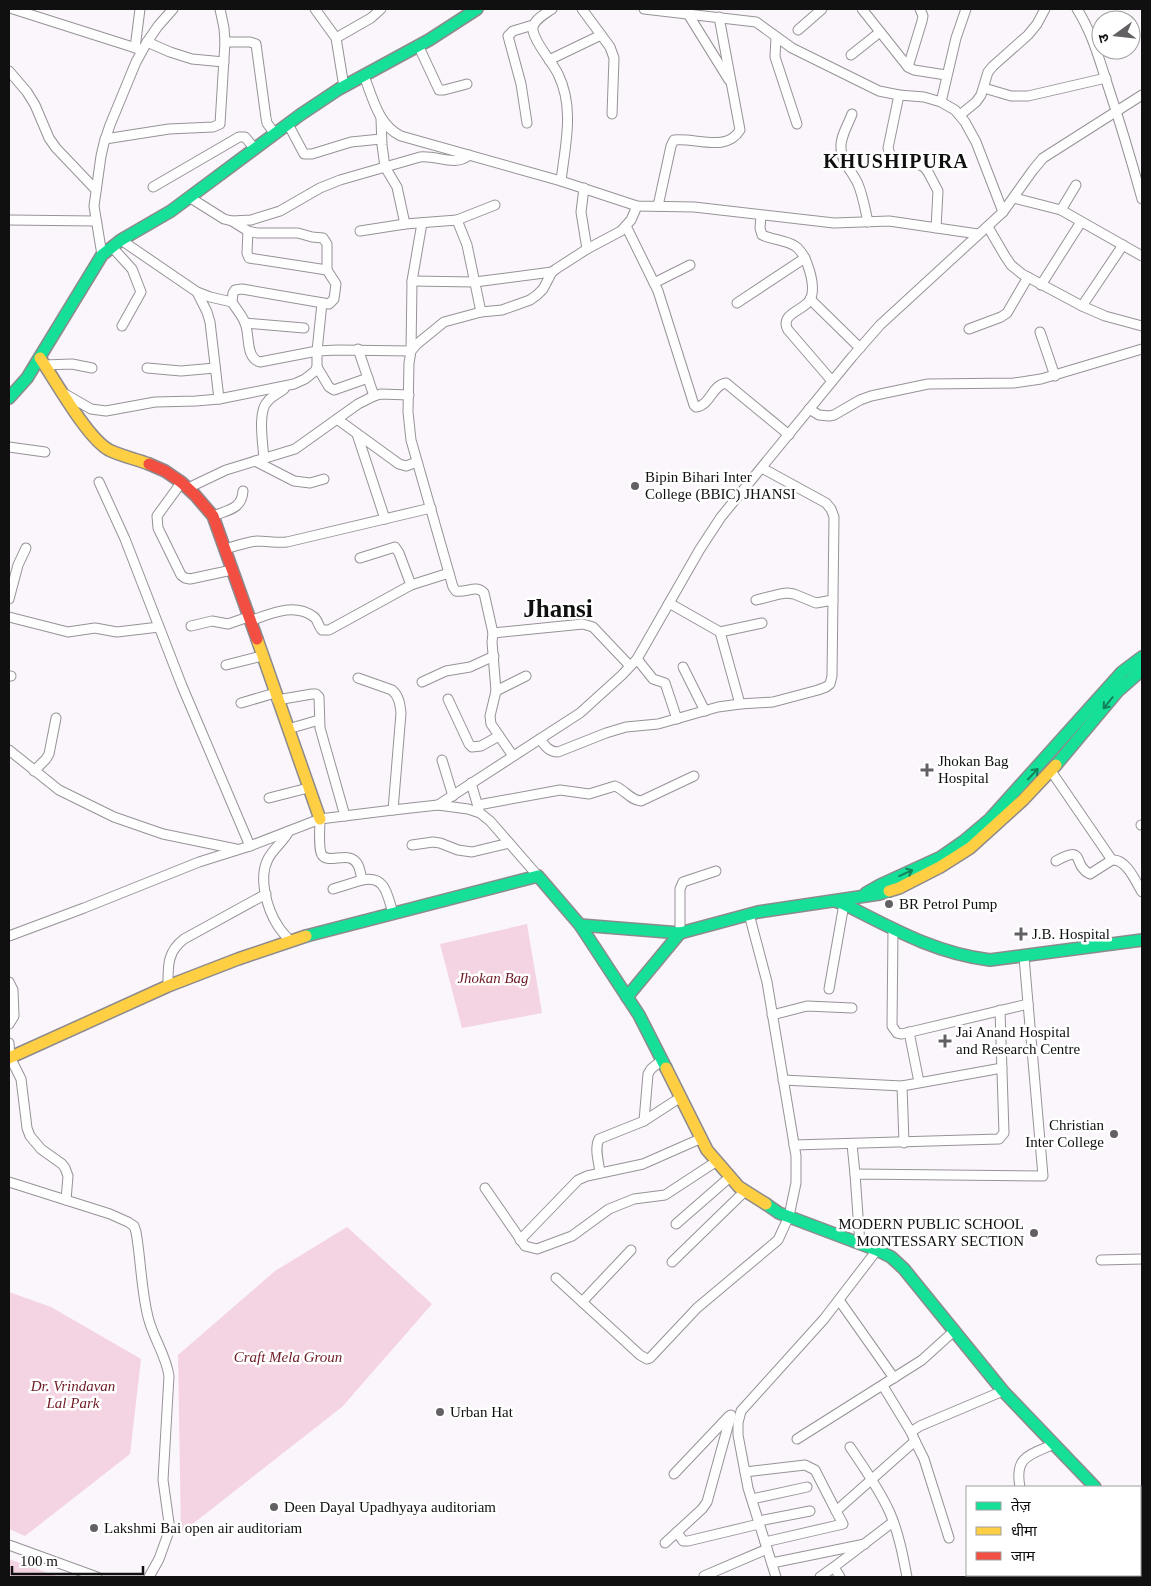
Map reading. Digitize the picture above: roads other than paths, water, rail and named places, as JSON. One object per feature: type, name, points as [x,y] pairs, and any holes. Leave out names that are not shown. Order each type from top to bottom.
[{"type":"street","points":[[13,9],[141,47],[170,52],[192,59],[224,62]]},
{"type":"street","points":[[140,9],[141,47]]},
{"type":"street","points":[[106,139],[169,129],[217,126],[220,124],[225,42],[220,9]]},
{"type":"street","points":[[315,9],[336,38],[344,87]]},
{"type":"street","points":[[336,38],[371,18],[381,9]]},
{"type":"street","points":[[9,398],[42,362],[102,255],[117,243],[170,211],[288,124],[344,87],[477,9]]},
{"type":"street","points":[[527,123],[521,84],[508,36],[513,31],[533,24],[552,9]]},
{"type":"street","points":[[582,9],[610,47],[614,58],[612,114]]},
{"type":"street","points":[[644,9],[688,11],[756,22],[792,48],[879,91],[924,97],[941,102],[960,115],[976,142],[1003,212]]},
{"type":"street","points":[[798,30],[822,9]]},
{"type":"street","points":[[862,9],[908,67],[914,70],[946,75]]},
{"type":"street","points":[[908,67],[922,21],[923,16],[920,9]]},
{"type":"street","points":[[941,102],[946,75],[966,9]]},
{"type":"street","points":[[960,115],[981,96],[988,72],[1028,35],[1037,24],[1045,9]]},
{"type":"street","points":[[1076,9],[1088,27],[1093,40],[1117,111],[1142,199]]},
{"type":"street","points":[[102,255],[94,206],[101,156],[141,47],[171,10]]},
{"type":"street","points":[[688,11],[732,84]]},
{"type":"street","points":[[658,206],[671,146],[674,140],[719,143],[728,141],[737,134],[740,125],[719,17]]},
{"type":"street","points":[[533,24],[536,39],[562,83],[567,102],[568,123],[560,181]]},
{"type":"street","points":[[852,55],[880,32]]},
{"type":"street","points":[[549,60],[601,35]]},
{"type":"street","points":[[776,37],[775,56],[797,124]]},
{"type":"street","points":[[225,42],[250,42],[256,44],[267,123],[275,134]]},
{"type":"street","points":[[418,45],[439,90],[467,84]]},
{"type":"street","points":[[9,71],[27,92],[35,105],[49,138],[56,148],[96,190]]},
{"type":"street","points":[[364,76],[381,120],[385,168],[397,187],[405,224]]},
{"type":"street","points":[[984,88],[1011,96],[1028,96],[1106,78]]},
{"type":"street","points":[[899,95],[888,153],[894,159],[918,164],[928,172],[938,191],[936,228]]},
{"type":"street","points":[[438,805],[580,713],[622,675],[633,662],[721,517],[880,325],[1003,212],[1043,158],[1142,95]]},
{"type":"street","points":[[852,114],[842,138],[841,153],[858,184],[868,222]]},
{"type":"street","points":[[381,120],[392,132],[401,136],[584,188],[637,206],[694,207],[834,223],[889,222],[978,234]]},
{"type":"street","points":[[288,124],[304,154],[312,154],[351,142],[382,139]]},
{"type":"street","points":[[152,187],[239,137],[245,137],[255,149]]},
{"type":"street","points":[[232,222],[251,220],[280,211],[312,192],[340,180],[407,160],[430,156],[455,161],[464,159],[469,155]]},
{"type":"street","points":[[1061,210],[1076,185]]},
{"type":"street","points":[[584,188],[581,212],[587,249]]},
{"type":"street","points":[[189,197],[224,219],[248,231],[265,234],[298,233],[312,238],[323,238],[327,244],[327,270],[336,284],[330,304],[242,289],[235,290],[233,293],[232,302],[245,323],[251,356],[255,360],[260,362],[317,351],[358,349],[411,351]]},
{"type":"street","points":[[1014,198],[1061,210],[1141,253]]},
{"type":"street","points":[[360,231],[422,222],[457,220],[495,205]]},
{"type":"street","points":[[412,281],[475,282],[552,272],[587,249],[621,231],[631,220],[637,206]]},
{"type":"street","points":[[760,216],[762,235],[792,244],[800,250],[805,258],[809,268],[812,291],[810,299],[788,317],[785,321],[785,326],[832,381]]},
{"type":"street","points":[[9,220],[96,221]]},
{"type":"street","points":[[457,220],[467,245],[481,312]]},
{"type":"street","points":[[422,222],[412,281],[408,422],[411,440],[453,587],[456,591],[461,592],[476,588],[481,589],[484,593],[493,633],[496,691],[490,716],[492,724],[513,756]]},
{"type":"street","points":[[1040,285],[1082,222]]},
{"type":"street","points":[[626,226],[654,283],[694,405],[696,407],[703,405],[722,383],[726,383],[789,435]]},
{"type":"street","points":[[988,226],[1011,265],[1040,285],[1105,316],[1142,326]]},
{"type":"street","points":[[248,231],[247,253],[250,258],[327,270]]},
{"type":"street","points":[[117,243],[198,292],[232,302]]},
{"type":"street","points":[[117,243],[132,269],[141,292],[122,326]]},
{"type":"street","points":[[1082,306],[1123,245]]},
{"type":"street","points":[[736,303],[805,258]]},
{"type":"street","points":[[654,283],[690,265]]},
{"type":"street","points":[[411,351],[444,322],[481,312],[502,310],[530,300],[543,289],[552,272]]},
{"type":"street","points":[[969,329],[1002,317],[1007,313],[1028,277]]},
{"type":"street","points":[[198,292],[208,312],[210,322],[219,399]]},
{"type":"street","points":[[810,299],[860,348]]},
{"type":"street","points":[[322,303],[317,367],[329,388],[334,390],[368,378]]},
{"type":"street","points":[[245,323],[304,328]]},
{"type":"street","points":[[1040,332],[1055,376]]},
{"type":"street","points":[[358,349],[374,396]]},
{"type":"street","points":[[809,409],[819,415],[829,416],[860,400],[917,386],[1014,383],[1041,380],[1142,349]]},
{"type":"street","points":[[42,362],[72,364],[92,368]]},
{"type":"street","points":[[42,362],[76,413],[102,447],[156,467],[185,485],[214,516],[320,819],[320,850],[322,855],[326,858],[348,858],[354,860],[362,880]]},
{"type":"street","points":[[259,460],[262,415],[267,401],[287,387],[305,378],[315,371],[317,367]]},
{"type":"street","points":[[147,368],[181,371],[215,368]]},
{"type":"street","points":[[64,394],[92,409],[106,411],[155,402],[219,399],[287,387]]},
{"type":"street","points":[[232,570],[190,579],[181,575],[158,528],[157,516],[185,485],[294,449],[358,404],[374,396],[409,394]]},
{"type":"street","points":[[337,420],[399,464],[406,466],[417,462]]},
{"type":"street","points":[[357,434],[385,518]]},
{"type":"street","points":[[9,447],[45,452]]},
{"type":"street","points":[[259,460],[294,481],[310,483],[324,479]]},
{"type":"street","points":[[540,739],[548,750],[558,752],[626,727],[658,724],[740,704],[784,700],[818,690],[830,684],[832,676],[834,518],[831,509],[826,503],[762,468]]},
{"type":"street","points":[[99,482],[125,539],[182,686],[250,846]]},
{"type":"street","points":[[214,516],[237,506],[242,499],[243,491]]},
{"type":"street","points":[[225,549],[252,542],[287,542],[431,508]]},
{"type":"street","points":[[360,558],[396,547],[400,553],[411,585]]},
{"type":"street","points":[[9,599],[18,565],[26,548]]},
{"type":"street","points":[[191,626],[212,621],[228,624],[288,609],[308,614],[317,620],[322,630],[329,630],[411,585],[449,573]]},
{"type":"street","points":[[756,600],[787,593],[816,603],[833,600]]},
{"type":"street","points":[[669,603],[720,632],[762,623]]},
{"type":"street","points":[[9,618],[68,632],[95,628],[117,632],[159,627]]},
{"type":"street","points":[[493,633],[583,624],[593,627],[653,679],[665,683],[677,720]]},
{"type":"street","points":[[720,632],[740,704]]},
{"type":"street","points":[[226,665],[262,656]]},
{"type":"street","points":[[422,682],[446,671],[470,667],[494,656]]},
{"type":"street","points":[[863,896],[880,885],[941,857],[990,819],[1028,779],[1122,672],[1142,658]]},
{"type":"street","points":[[683,667],[705,711]]},
{"type":"street","points":[[580,925],[680,933],[749,914],[839,902],[899,888],[940,868],[970,848],[1023,800],[1051,771],[1118,691],[1142,670]]},
{"type":"street","points":[[496,691],[526,676]]},
{"type":"street","points":[[358,678],[392,690],[400,702],[401,713],[393,810]]},
{"type":"street","points":[[241,703],[276,696],[316,694],[319,697],[319,720],[345,816]]},
{"type":"street","points":[[448,699],[472,747],[481,746],[499,736]]},
{"type":"street","points":[[34,771],[49,754],[56,718]]},
{"type":"street","points":[[288,729],[319,720]]},
{"type":"street","points":[[9,750],[59,790],[114,817],[163,834],[238,850]]},
{"type":"street","points":[[442,760],[453,796]]},
{"type":"street","points":[[1051,771],[1112,860]]},
{"type":"street","points":[[9,936],[199,862],[250,846],[320,819],[438,805],[479,809],[560,790],[588,794],[615,786],[619,787],[632,799],[641,801],[694,776]]},
{"type":"street","points":[[471,783],[479,809],[580,925],[639,1015],[708,1150],[730,1177],[739,1187],[779,1213],[891,1257],[904,1269],[1002,1391],[1094,1486]]},
{"type":"street","points":[[269,798],[308,788]]},
{"type":"street","points":[[288,831],[284,840],[266,861],[264,871],[266,894],[273,918],[290,941]]},
{"type":"street","points":[[412,845],[433,842],[458,850],[472,852],[509,843]]},
{"type":"street","points":[[1056,862],[1069,854],[1076,855],[1084,870],[1090,874],[1112,860],[1116,860],[1124,864],[1142,892]]},
{"type":"street","points":[[627,997],[680,933],[680,889],[684,882],[716,871]]},
{"type":"street","points":[[10,1057],[168,986],[290,941],[538,876]]},
{"type":"street","points":[[334,889],[371,878],[380,882],[383,886],[393,913]]},
{"type":"street","points":[[168,986],[168,966],[176,945],[266,894]]},
{"type":"street","points":[[839,902],[915,940],[966,957],[990,960],[1024,957],[1142,940]]},
{"type":"street","points":[[829,989],[839,902]]},
{"type":"street","points":[[556,1278],[644,1359],[650,1358],[697,1308],[771,1247],[782,1233],[789,1216],[797,1168],[767,982],[749,914]]},
{"type":"street","points":[[893,930],[892,1026],[897,1033],[902,1034],[1028,1004]]},
{"type":"street","points":[[855,1174],[1042,1176],[1024,957]]},
{"type":"street","points":[[9,982],[13,990],[14,1016],[9,1024]]},
{"type":"street","points":[[772,1014],[807,1006],[852,1008]]},
{"type":"street","points":[[794,1145],[995,1140],[1003,1137],[1000,1010]]},
{"type":"street","points":[[909,1032],[919,1082]]},
{"type":"street","points":[[9,1043],[10,1057],[21,1079],[27,1128],[30,1136],[41,1149],[65,1168],[68,1176],[66,1200]]},
{"type":"street","points":[[644,1121],[648,1074],[662,1060]]},
{"type":"street","points":[[783,1080],[902,1086],[1002,1068]]},
{"type":"street","points":[[902,1086],[904,1142]]},
{"type":"street","points":[[600,1173],[596,1149],[596,1143],[599,1139],[644,1121],[681,1097]]},
{"type":"street","points":[[520,1240],[578,1180],[587,1176],[643,1164],[702,1138]]},
{"type":"street","points":[[852,1144],[860,1244]]},
{"type":"street","points":[[485,1188],[525,1246],[537,1249],[572,1236],[618,1204],[634,1199],[665,1195],[717,1161]]},
{"type":"street","points":[[676,1224],[730,1177]]},
{"type":"street","points":[[9,1182],[110,1214],[134,1226],[138,1242],[145,1304],[153,1332],[167,1364],[169,1390],[163,1480],[169,1523],[168,1534],[162,1552],[149,1577]]},
{"type":"street","points":[[672,1262],[745,1191]]},
{"type":"street","points":[[582,1302],[632,1250]]},
{"type":"street","points":[[776,1577],[745,1472],[738,1435],[741,1411],[824,1319],[877,1250]]},
{"type":"street","points":[[1101,1260],[1142,1259]]},
{"type":"street","points":[[839,1300],[894,1378]]},
{"type":"street","points":[[797,1439],[922,1360],[954,1332]]},
{"type":"street","points":[[883,1386],[911,1432],[924,1459],[948,1538]]},
{"type":"street","points":[[911,1432],[920,1426],[1002,1391]]},
{"type":"street","points":[[674,1474],[731,1415],[741,1411]]},
{"type":"street","points":[[665,1543],[702,1509],[707,1502],[731,1415]]},
{"type":"street","points":[[836,1511],[916,1441]]},
{"type":"street","points":[[1020,1486],[1018,1477],[1021,1462],[1026,1456],[1054,1444]]},
{"type":"street","points":[[850,1447],[872,1480],[894,1522],[907,1577]]},
{"type":"street","points":[[704,1576],[766,1545],[844,1524],[811,1466],[805,1464],[745,1472]]},
{"type":"street","points":[[752,1499],[807,1487]]},
{"type":"street","points":[[677,1532],[683,1541],[688,1541],[810,1510]]},
{"type":"street","points":[[820,1577],[894,1522]]},
{"type":"street","points":[[772,1563],[865,1544]]},
{"type":"street","points":[[9,1546],[97,1577]]},
{"type":"street","points":[[834,1567],[840,1577]]},
{"type":"place","name":"Bipin Bihari Inter College (BBIC) JHANSI","points":[[635,486]]},
{"type":"place","name":"Jhokan Bag Hospital","points":[[927,770]]},
{"type":"place","name":"BR Petrol Pump","points":[[889,904]]},
{"type":"place","name":"J.B. Hospital","points":[[1021,934]]},
{"type":"place","name":"Jai Anand Hospital and Research Centre","points":[[945,1041]]},
{"type":"place","name":"Christian Inter College","points":[[1114,1134]]},
{"type":"place","name":"MODERN PUBLIC SCHOOL MONTESSARY SECTION","points":[[1034,1233]]},
{"type":"place","name":"Urban Hat","points":[[440,1412]]},
{"type":"place","name":"Deen Dayal Upadhyaya auditoriam","points":[[274,1507]]},
{"type":"place","name":"Lakshmi Bai open air auditoriam","points":[[94,1528]]},
{"type":"district","name":"KHUSHIPURA","points":[[896,161]]},
{"type":"district","name":"Jhansi","points":[[558,608]]},
{"type":"park label","name":"Jhokan Bag","points":[[493,978]]},
{"type":"park label","name":"Craft Mela Groun","points":[[288,1357]]},
{"type":"park label","name":"Dr. Vrindavan Lal Park","points":[[73,1394]]}]
